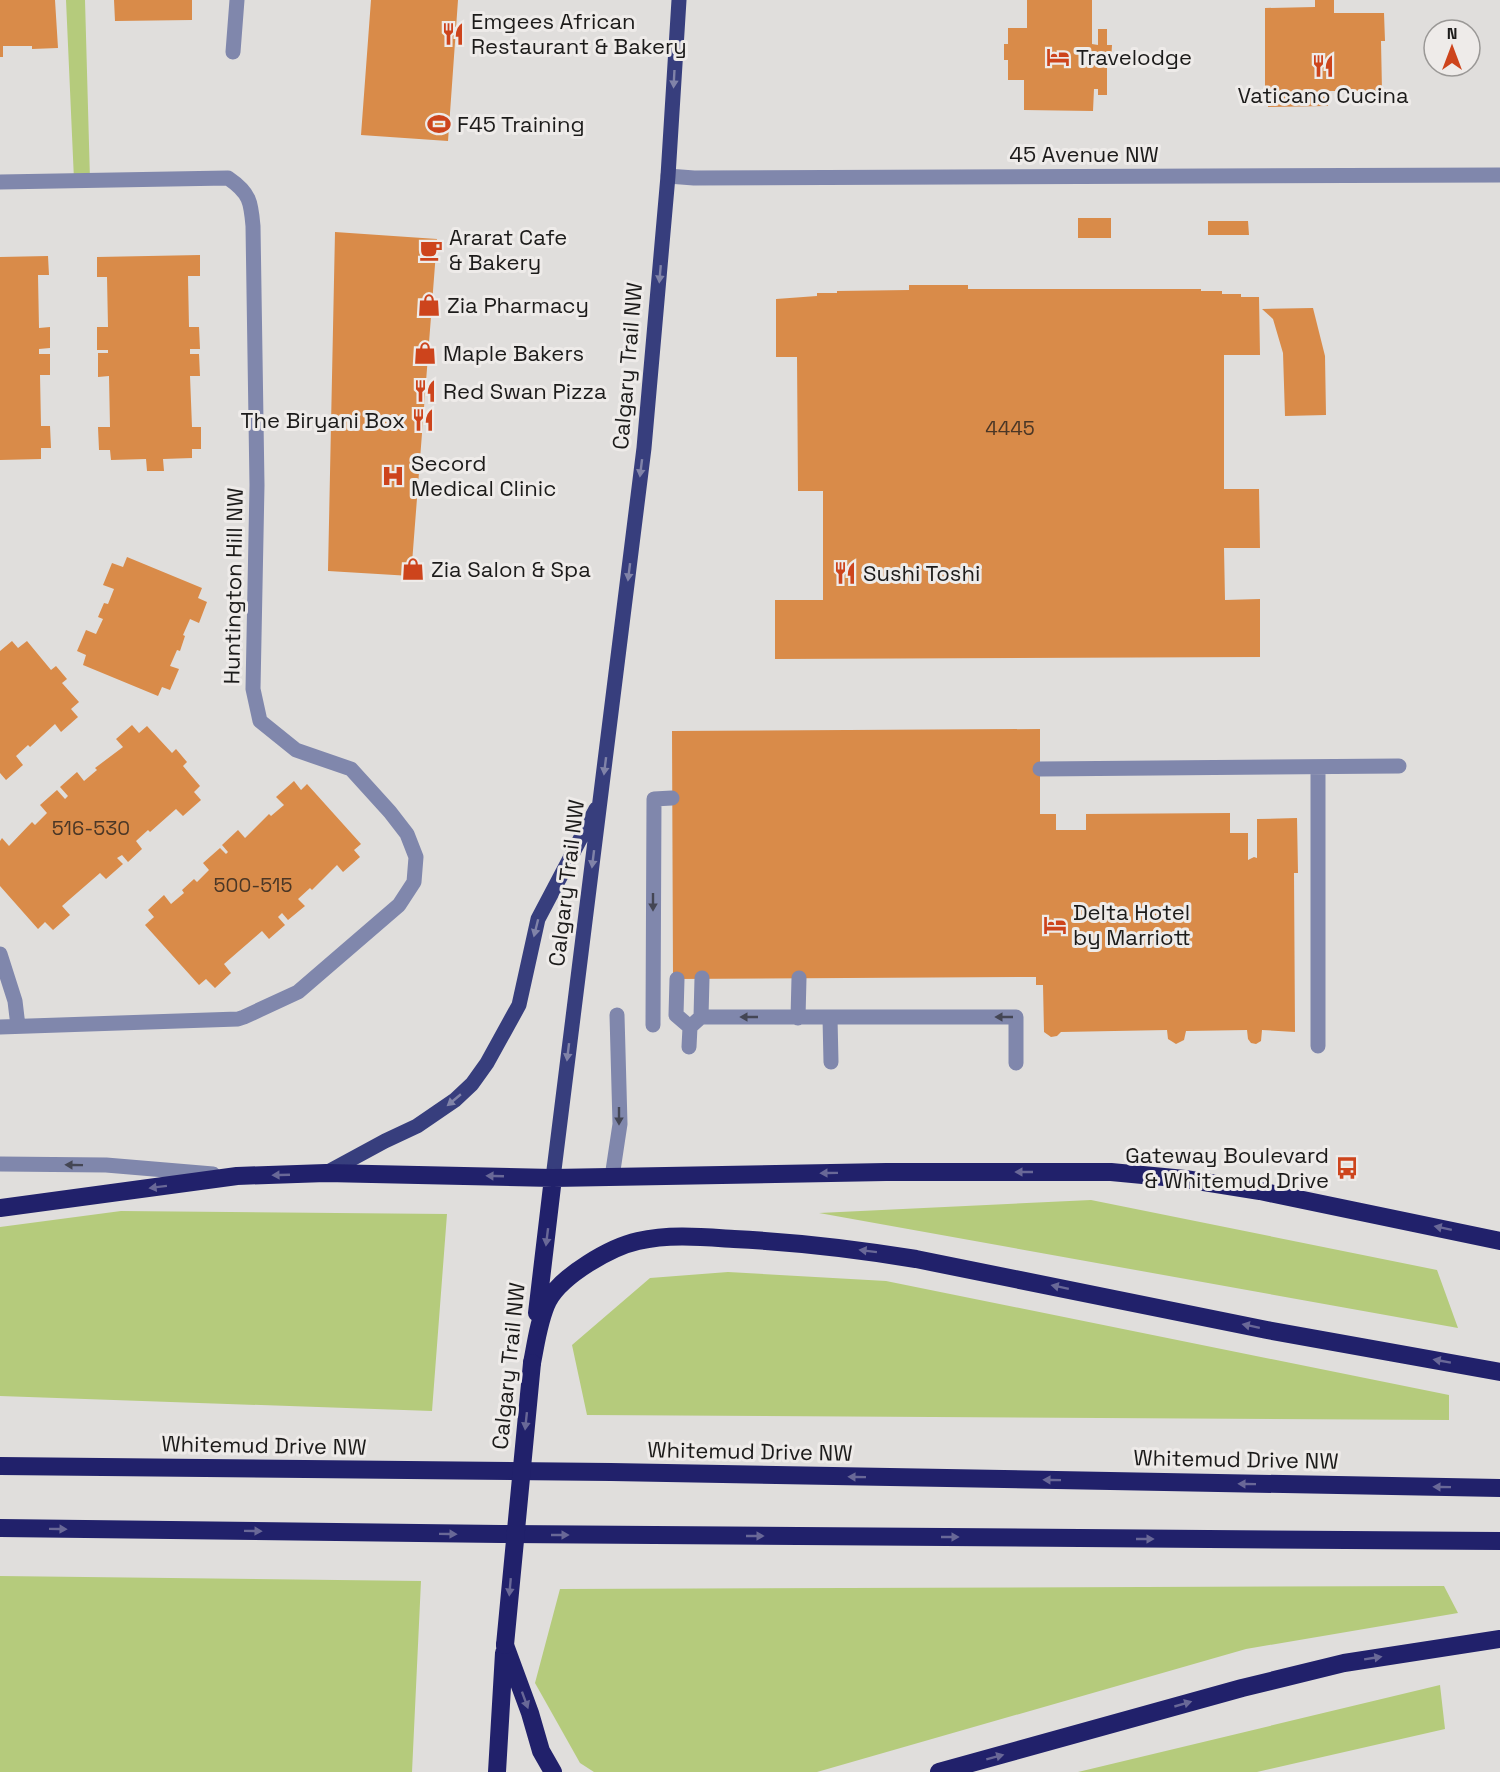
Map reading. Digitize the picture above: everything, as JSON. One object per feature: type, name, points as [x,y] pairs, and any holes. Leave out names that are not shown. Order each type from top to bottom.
[{"type":"highway","points":[[0,1208],[237,1176],[326,1173],[553,1178],[886,1172],[1111,1172],[1185,1179],[1260,1191],[1500,1240]]},
{"type":"highway","name":"Calgary Trail NW","points":[[497,1772],[505,1645],[532,1363],[553,1178]]},
{"type":"highway","points":[[532,1363],[540,1324],[549,1300],[574,1273],[591,1261],[636,1241],[691,1236],[765,1240],[906,1257],[1267,1330],[1500,1372]]},
{"type":"highway","name":"Whitemud Drive NW","points":[[0,1466],[611,1472],[1500,1488]]},
{"type":"highway","points":[[0,1528],[1500,1541]]},
{"type":"highway","points":[[939,1772],[1310,1671],[1344,1663],[1500,1639]]},
{"type":"highway","points":[[505,1645],[530,1713],[541,1751],[553,1772]]},
{"type":"main road","name":"Calgary Trail NW","points":[[553,1178],[644,448],[668,176],[679,0]]},
{"type":"main road","points":[[326,1173],[417,1126],[455,1100],[472,1084],[487,1063],[519,1005],[538,919],[600,801]]},
{"type":"street","points":[[233,52],[237,0]]},
{"type":"street","name":"45 Avenue NW","points":[[668,176],[705,178],[1500,175]]},
{"type":"street","name":"Huntington Hill NW","points":[[0,182],[228,178],[244,189],[251,204],[253,226],[257,485],[253,689],[260,721],[296,750],[351,769],[402,827],[416,857],[414,882],[399,905],[298,992],[244,1017],[0,1027]]},
{"type":"street","points":[[1318,766],[1318,1046]]},
{"type":"street","points":[[1040,769],[1399,766]]},
{"type":"street","points":[[652,1025],[654,798],[672,798]]},
{"type":"street","points":[[0,954],[15,1001],[18,1026]]},
{"type":"street","points":[[689,1047],[702,978]]},
{"type":"street","points":[[798,1018],[799,978]]},
{"type":"street","points":[[677,979],[676,1015],[695,1022],[798,1018],[1016,1017],[1016,1063]]},
{"type":"street","points":[[612,1177],[620,1124],[617,1015]]},
{"type":"street","points":[[830,1018],[831,1062]]},
{"type":"street","points":[[0,1164],[106,1165],[237,1176]]},
{"type":"green space","points":[[66,0],[85,0],[90,180],[74,180]]},
{"type":"green space","points":[[1091,1200],[1437,1270],[1458,1328],[819,1213]]},
{"type":"green space","points":[[121,1211],[447,1214],[432,1411],[0,1396],[0,1227]]},
{"type":"green space","points":[[728,1272],[886,1281],[1449,1395],[1449,1420],[587,1415],[572,1345],[650,1278]]},
{"type":"green space","points":[[0,1576],[421,1581],[412,1772],[0,1772]]},
{"type":"green space","points":[[1444,1586],[1458,1613],[1246,1649],[817,1772],[594,1772],[580,1763],[535,1683],[560,1589]]},
{"type":"green space","points":[[1440,1685],[1445,1729],[1257,1772],[1078,1772]]},
{"type":"building","points":[[0,0],[55,0],[58,48],[32,49],[32,46],[3,46],[3,57],[0,57]]},
{"type":"building","points":[[114,0],[192,0],[192,20],[115,21]]},
{"type":"building","points":[[371,0],[458,0],[448,141],[361,135]]},
{"type":"building","name":"Travelodge","points":[[1027,0],[1092,0],[1092,44],[1098,45],[1098,29],[1107,29],[1107,45],[1112,45],[1111,62],[1107,62],[1107,95],[1098,95],[1098,89],[1094,89],[1093,111],[1024,110],[1024,80],[1008,80],[1008,60],[1004,60],[1004,44],[1008,44],[1008,28],[1027,28]]},
{"type":"building","name":"Vaticano Cucina","points":[[1315,0],[1334,0],[1334,13],[1384,13],[1385,41],[1381,41],[1382,91],[1328,91],[1328,106],[1268,107],[1268,91],[1265,91],[1265,8],[1315,7]]},
{"type":"building","points":[[1078,218],[1111,218],[1111,238],[1078,238]]},
{"type":"building","points":[[1208,221],[1248,221],[1249,235],[1208,235]]},
{"type":"building","points":[[335,232],[437,239],[411,576],[328,571]]},
{"type":"building","points":[[200,255],[200,276],[188,276],[189,327],[199,327],[200,349],[190,349],[190,354],[199,354],[200,376],[190,376],[192,427],[201,427],[201,449],[192,449],[192,458],[163,459],[164,471],[147,471],[146,459],[111,460],[110,450],[99,450],[98,427],[110,427],[109,376],[98,377],[98,353],[108,353],[108,350],[97,350],[97,327],[108,327],[107,277],[97,277],[97,257]]},
{"type":"building","points":[[48,256],[49,275],[38,275],[39,328],[50,327],[50,348],[39,349],[39,354],[50,354],[50,375],[40,375],[41,426],[50,426],[51,448],[41,448],[41,459],[0,460],[0,257]]},
{"type":"building","points":[[909,285],[968,285],[968,289],[1201,289],[1201,291],[1222,291],[1222,294],[1241,294],[1241,297],[1259,297],[1260,355],[1224,355],[1224,489],[1259,489],[1260,548],[1224,548],[1225,600],[1260,599],[1260,657],[775,659],[775,600],[823,600],[823,491],[798,491],[797,357],[776,357],[776,299],[817,296],[817,293],[837,293],[837,291],[909,290]]},
{"type":"building","points":[[1313,308],[1325,356],[1326,415],[1285,416],[1283,353],[1273,319],[1262,309]]},
{"type":"building","points":[[127,557],[202,588],[198,598],[207,602],[199,623],[190,619],[183,635],[185,636],[180,651],[177,650],[170,666],[179,669],[170,690],[162,687],[158,696],[83,665],[86,655],[77,651],[86,630],[96,634],[103,619],[98,617],[104,603],[108,604],[114,589],[103,585],[112,563],[123,567]]},
{"type":"building","points":[[12,641],[18,648],[27,641],[51,670],[56,666],[67,679],[62,683],[79,702],[71,709],[78,717],[61,732],[55,724],[30,747],[28,745],[16,756],[23,765],[6,780],[0,773],[0,651]]},
{"type":"building","points":[[132,725],[139,733],[147,726],[172,753],[176,749],[187,762],[183,766],[200,786],[194,792],[201,800],[183,816],[176,809],[150,832],[148,830],[136,841],[142,849],[128,862],[122,855],[117,858],[123,864],[106,879],[100,873],[62,906],[70,915],[53,930],[45,922],[38,929],[0,886],[0,841],[2,838],[9,846],[32,822],[35,825],[47,813],[40,805],[57,790],[65,799],[68,796],[60,787],[77,772],[84,781],[97,770],[95,768],[123,747],[116,739]]},
{"type":"building","name":"Delta Hotel by Marriott","points":[[1040,729],[1040,814],[1056,814],[1056,830],[1086,830],[1086,814],[1230,813],[1230,833],[1248,833],[1248,860],[1257,858],[1257,819],[1297,818],[1298,873],[1294,873],[1295,1032],[1262,1030],[1261,1041],[1256,1044],[1251,1043],[1248,1039],[1247,1030],[1186,1031],[1184,1040],[1176,1044],[1168,1039],[1167,1030],[1061,1032],[1051,1037],[1044,1032],[1043,985],[1036,985],[1036,977],[673,979],[672,731]]},
{"type":"building","points":[[294,781],[301,790],[307,784],[361,844],[354,850],[360,857],[343,872],[337,865],[312,890],[310,888],[298,899],[305,906],[288,920],[282,913],[278,917],[285,925],[269,939],[262,931],[224,964],[231,973],[215,988],[206,979],[199,985],[145,925],[154,917],[148,910],[164,895],[171,904],[184,893],[182,890],[194,879],[197,882],[209,870],[203,863],[220,848],[226,854],[228,852],[222,845],[238,830],[245,838],[269,814],[271,816],[284,805],[276,797]]},
{"type":"place","name":"Emgees African Restaurant & Bakery","points":[[453,34]]},
{"type":"place","name":"Travelodge","points":[[1058,57]]},
{"type":"place","name":"Vaticano Cucina","points":[[1323,66]]},
{"type":"place","name":"F45 Training","points":[[439,124]]},
{"type":"place","name":"Ararat Cafe & Bakery","points":[[431,250]]},
{"type":"place","name":"Zia Pharmacy","points":[[429,305]]},
{"type":"place","name":"Maple Bakers","points":[[425,353]]},
{"type":"place","name":"Red Swan Pizza","points":[[425,391]]},
{"type":"place","name":"The Biryani Box","points":[[423,420]]},
{"type":"place","name":"Secord Medical Clinic","points":[[393,476]]},
{"type":"place","name":"Zia Salon & Spa","points":[[413,569]]},
{"type":"place","name":"Sushi Toshi","points":[[845,573]]},
{"type":"place","name":"Delta Hotel by Marriott","points":[[1055,925]]},
{"type":"place","name":"Gateway Boulevard & Whitemud Drive","points":[[1347,1168]]}]
